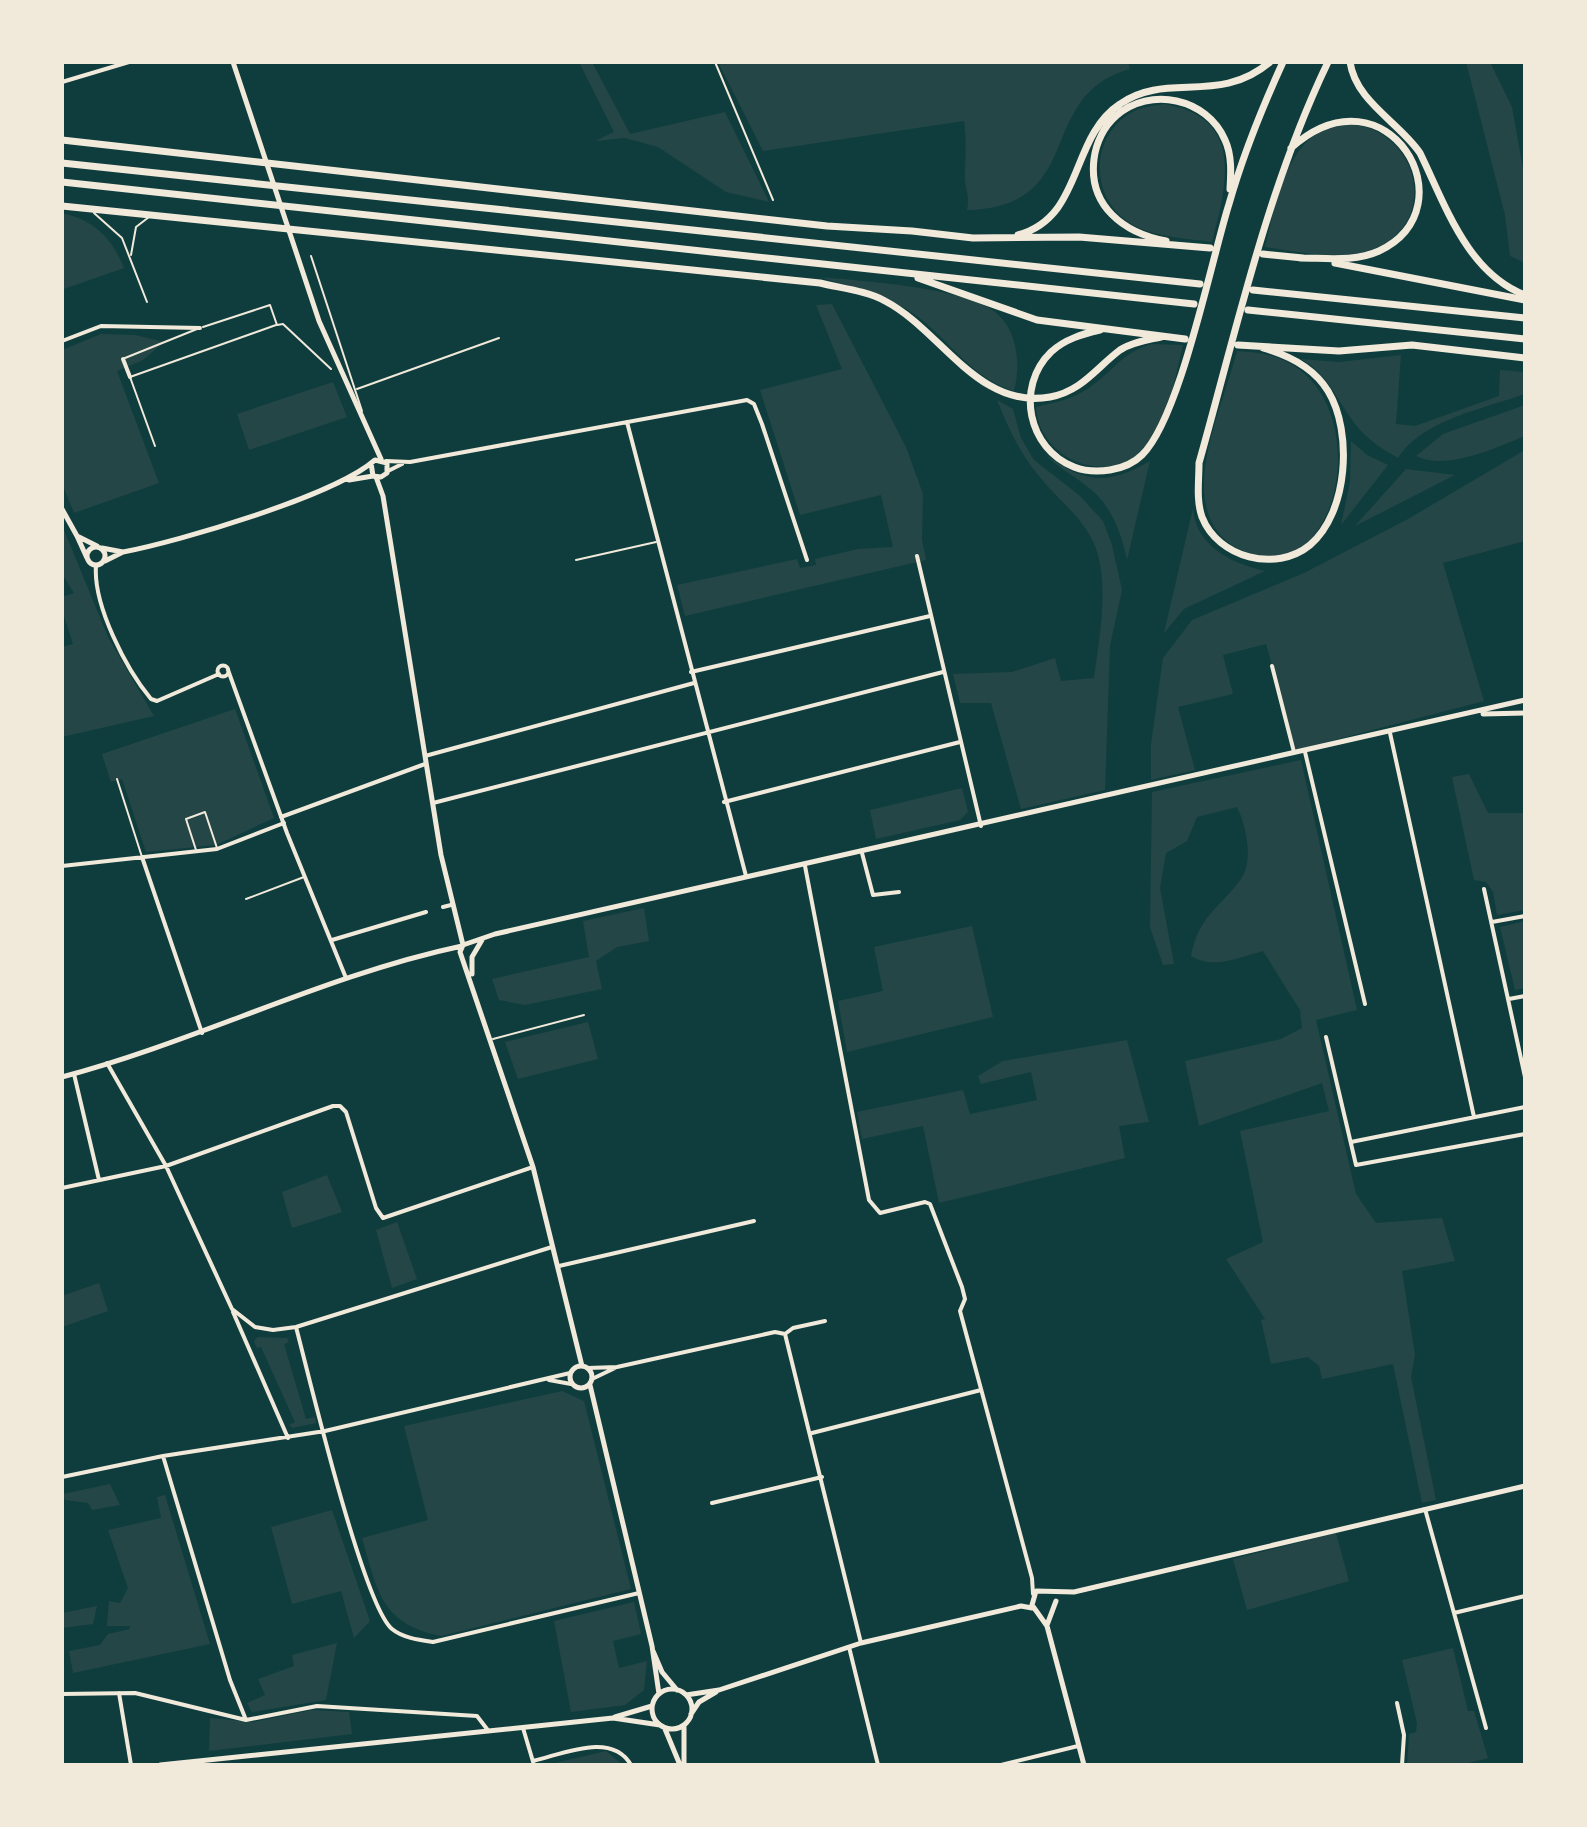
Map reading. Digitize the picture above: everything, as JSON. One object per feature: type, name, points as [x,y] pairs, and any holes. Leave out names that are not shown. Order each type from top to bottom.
[{"type":"highway","points":[[1005,238],[1025,233],[1064,204],[1085,143],[1096,125],[1121,103],[1140,93],[1227,86],[1244,81],[1270,62]]},
{"type":"highway","points":[[1100,330],[1073,338],[1051,352],[1033,382],[1031,412],[1042,443],[1066,464],[1082,470],[1114,469],[1141,457],[1164,424],[1230,200],[1283,62]]},
{"type":"highway","points":[[1263,348],[1282,353],[1312,372],[1328,390],[1342,435],[1338,496],[1331,518],[1311,544],[1297,554],[1268,560],[1236,553],[1208,530],[1201,515],[1199,463],[1265,223],[1290,148],[1328,62]]},
{"type":"highway","points":[[1350,62],[1357,84],[1367,98],[1411,139],[1471,250],[1486,270],[1525,298]]},
{"type":"highway","points":[[1192,246],[1134,232],[1105,208],[1096,192],[1093,171],[1095,149],[1115,117],[1148,100],[1178,101],[1204,113],[1226,141],[1230,200]]},
{"type":"highway","points":[[1290,148],[1319,127],[1337,121],[1376,124],[1394,134],[1406,148],[1419,179],[1414,214],[1394,241],[1360,256],[1300,258]]},
{"type":"highway","points":[[62,140],[827,226],[1005,238],[1079,237],[1210,248]]},
{"type":"highway","points":[[62,163],[1200,284]]},
{"type":"highway","points":[[62,182],[1194,304]]},
{"type":"highway","points":[[62,206],[820,283],[884,300],[917,322],[989,388],[1024,398],[1046,398],[1076,389],[1122,348],[1161,337]]},
{"type":"highway","points":[[1263,254],[1371,268],[1463,290],[1525,298]]},
{"type":"highway","points":[[905,273],[1037,320],[1185,339]]},
{"type":"highway","points":[[1253,290],[1525,318]]},
{"type":"highway","points":[[1248,310],[1525,339]]},
{"type":"highway","points":[[1238,345],[1339,351],[1412,345],[1525,358]]},
{"type":"street","points":[[62,82],[129,62]]},
{"type":"street","points":[[233,62],[253,132],[335,361],[382,460],[386,473],[383,496]]},
{"type":"street","points":[[62,341],[101,326],[200,328]]},
{"type":"street","points":[[123,359],[130,377]]},
{"type":"street","points":[[96,566],[123,552],[279,505],[341,482],[386,473],[405,463],[747,400],[754,404],[762,424],[807,560]]},
{"type":"street","points":[[627,422],[746,879]]},
{"type":"street","points":[[370,439],[375,476],[383,496],[451,905],[533,1167],[554,1246],[579,1347],[579,1369],[571,1384]]},
{"type":"street","points":[[341,482],[372,462],[405,463]]},
{"type":"street","points":[[62,509],[87,558],[96,566],[96,580],[114,635],[151,699],[157,701],[206,683],[219,674],[222,666],[228,670],[281,817],[346,978]]},
{"type":"street","points":[[77,536],[99,547],[123,552]]},
{"type":"street","points":[[87,558],[89,550],[99,547]]},
{"type":"street","points":[[99,547],[106,555],[104,562]]},
{"type":"street","points":[[917,556],[981,826]]},
{"type":"street","points":[[691,672],[930,616]]},
{"type":"street","points":[[1272,666],[1294,754]]},
{"type":"street","points":[[433,803],[707,730],[943,672]]},
{"type":"street","points":[[425,756],[694,683]]},
{"type":"street","points":[[463,948],[486,937],[1525,700]]},
{"type":"street","points":[[1474,714],[1525,713]]},
{"type":"street","points":[[1390,733],[1474,1117]]},
{"type":"street","points":[[724,802],[960,742]]},
{"type":"street","points":[[1305,752],[1365,1004]]},
{"type":"street","points":[[281,817],[426,764]]},
{"type":"street","points":[[62,866],[197,853],[217,849],[284,823]]},
{"type":"street","points":[[862,853],[873,895],[899,892]]},
{"type":"street","points":[[142,857],[202,1033]]},
{"type":"street","points":[[805,866],[871,1206],[880,1213],[925,1202],[934,1211],[962,1287],[965,1299],[960,1311],[1032,1578],[1035,1610],[1047,1626],[1084,1765]]},
{"type":"street","points":[[1484,889],[1525,1077]]},
{"type":"street","points":[[443,907],[451,905]]},
{"type":"street","points":[[331,940],[426,912]]},
{"type":"street","points":[[1492,922],[1525,916]]},
{"type":"street","points":[[473,982],[472,957],[475,948],[486,937]]},
{"type":"street","points":[[463,948],[472,957]]},
{"type":"street","points":[[62,1077],[202,1033],[346,978],[445,949],[475,948]]},
{"type":"street","points":[[1509,999],[1525,996]]},
{"type":"street","points":[[1326,1037],[1356,1165],[1525,1134]]},
{"type":"street","points":[[107,1062],[166,1166],[288,1438]]},
{"type":"street","points":[[74,1074],[99,1180]]},
{"type":"street","points":[[62,1188],[166,1166],[340,1106],[346,1112],[376,1208],[383,1218],[533,1167]]},
{"type":"street","points":[[1351,1142],[1525,1107]]},
{"type":"street","points":[[559,1266],[754,1221]]},
{"type":"street","points":[[232,1309],[255,1327],[273,1330],[296,1327],[554,1246]]},
{"type":"street","points":[[62,1477],[163,1456],[325,1431],[547,1380],[579,1369],[617,1367],[775,1332],[785,1334],[793,1328],[825,1321]]},
{"type":"street","points":[[296,1327],[367,1583],[391,1628],[412,1638],[433,1642],[639,1593]]},
{"type":"street","points":[[785,1334],[812,1433],[861,1643]]},
{"type":"street","points":[[582,1389],[617,1367]]},
{"type":"street","points":[[579,1369],[591,1382],[592,1404],[652,1646],[659,1694],[652,1706],[653,1716],[662,1726],[682,1765]]},
{"type":"street","points":[[547,1380],[582,1389],[592,1404]]},
{"type":"street","points":[[812,1433],[981,1390]]},
{"type":"street","points":[[163,1456],[230,1680],[246,1720]]},
{"type":"street","points":[[712,1503],[822,1477]]},
{"type":"street","points":[[1047,1626],[1056,1601],[1074,1592],[1525,1486]]},
{"type":"street","points":[[1425,1509],[1486,1728]]},
{"type":"street","points":[[1032,1578],[1039,1589],[1074,1592]]},
{"type":"street","points":[[1021,1606],[1039,1589]]},
{"type":"street","points":[[1051,1591],[1056,1601]]},
{"type":"street","points":[[1454,1613],[1525,1596]]},
{"type":"street","points":[[686,1695],[719,1690],[861,1643],[1021,1606],[1050,1611]]},
{"type":"street","points":[[652,1646],[662,1672],[677,1690],[686,1695],[691,1705],[691,1715]]},
{"type":"street","points":[[849,1647],[878,1765]]},
{"type":"street","points":[[659,1694],[677,1690]]},
{"type":"street","points":[[682,1765],[682,1730],[699,1702],[719,1690]]},
{"type":"street","points":[[119,1693],[131,1765]]},
{"type":"street","points":[[62,1694],[135,1693],[246,1720],[317,1706],[477,1716],[487,1729]]},
{"type":"street","points":[[1397,1703],[1404,1735],[1402,1765]]},
{"type":"street","points":[[160,1765],[215,1762],[487,1729],[613,1718],[652,1706]]},
{"type":"street","points":[[613,1718],[662,1726],[685,1724]]},
{"type":"street","points":[[522,1726],[533,1763],[604,1745],[618,1750],[631,1765]]},
{"type":"street","points":[[1001,1765],[1078,1746]]},
{"type":"lane","points":[[715,62],[773,200]]},
{"type":"lane","points":[[86,208],[113,228],[131,257],[147,302]]},
{"type":"lane","points":[[131,257],[136,227],[155,215]]},
{"type":"lane","points":[[311,256],[370,439]]},
{"type":"lane","points":[[123,359],[200,328],[270,305],[277,325]]},
{"type":"lane","points":[[155,446],[130,377],[283,324],[331,369]]},
{"type":"lane","points":[[356,390],[499,338]]},
{"type":"lane","points":[[335,361],[345,357]]},
{"type":"lane","points":[[576,560],[657,542]]},
{"type":"lane","points":[[117,779],[142,857]]},
{"type":"lane","points":[[197,853],[186,819],[205,812],[217,849]]},
{"type":"lane","points":[[246,899],[305,877]]},
{"type":"lane","points":[[492,1039],[584,1015]]},
{"type":"shaded area","points":[[579,62],[592,62],[630,134],[725,112],[769,202],[726,192],[658,147],[625,138],[595,141],[614,132]]},
{"type":"shaded area","points":[[718,62],[1128,62],[1130,69],[1100,83],[1081,102],[1047,171],[1030,190],[1005,204],[967,210],[964,121],[763,151]]},
{"type":"shaded area","points":[[1466,62],[1490,62],[1512,107],[1525,180],[1525,263],[1510,256],[1505,215]]},
{"type":"shaded area","points":[[1164,104],[1190,111],[1208,123],[1219,138],[1225,176],[1212,242],[1143,230],[1124,219],[1105,194],[1100,165],[1108,136],[1117,124],[1133,112]]},
{"type":"shaded area","points":[[1351,124],[1375,131],[1394,144],[1407,162],[1414,182],[1413,203],[1406,223],[1391,240],[1356,254],[1316,254],[1265,247],[1282,183],[1297,153],[1320,132]]},
{"type":"shaded area","points":[[62,213],[84,220],[108,239],[124,268],[64,289]]},
{"type":"shaded area","points":[[819,277],[936,291],[980,303],[1003,319],[1013,338],[1017,359],[1014,391],[974,369],[929,326],[906,309],[870,292]]},
{"type":"shaded area","points":[[832,304],[906,447],[923,494],[922,540],[926,560],[685,616],[677,585],[797,559],[800,568],[816,565],[815,559],[858,549],[893,547],[881,495],[800,515],[760,390],[842,369],[816,305]]},
{"type":"shaded area","points":[[101,334],[135,335],[164,342],[143,360],[117,371],[159,483],[74,513],[62,484],[62,350]]},
{"type":"shaded area","points":[[1151,344],[1183,345],[1166,411],[1146,447],[1130,459],[1113,466],[1078,462],[1062,454],[1040,426],[1036,407],[1078,394],[1131,353]]},
{"type":"shaded area","points":[[1237,351],[1279,358],[1311,381],[1331,414],[1338,453],[1334,492],[1321,525],[1298,549],[1268,557],[1225,540],[1214,527],[1206,504],[1204,487],[1208,453]]},
{"type":"shaded area","points":[[1401,355],[1396,424],[1415,426],[1499,396],[1500,370],[1525,372],[1525,394],[1438,425],[1408,445],[1398,458],[1360,430],[1323,377],[1301,359],[1339,362]]},
{"type":"shaded area","points":[[333,382],[347,417],[249,450],[237,414]]},
{"type":"shaded area","points":[[997,400],[1013,409],[1021,438],[1034,460],[1079,495],[1103,521],[1122,590],[1110,646],[1105,790],[1021,809],[991,703],[960,703],[953,674],[1012,672],[1055,658],[1061,681],[1094,678],[1102,616],[1102,585],[1098,555],[1088,532],[1026,459]]},
{"type":"shaded area","points":[[1525,405],[1525,436],[1485,452],[1456,459],[1441,461],[1416,456],[1443,434]]},
{"type":"shaded area","points":[[1351,441],[1367,455],[1388,465],[1341,525],[1350,482]]},
{"type":"shaded area","points":[[1525,450],[1525,541],[1443,563],[1484,701],[1296,750],[1266,644],[1223,655],[1233,694],[1178,707],[1195,770],[1151,780],[1151,744],[1163,658],[1192,620],[1304,573],[1408,519]]},
{"type":"shaded area","points":[[1045,454],[1072,471],[1096,478],[1121,475],[1150,461],[1127,560],[1116,524],[1107,507],[1089,488]]},
{"type":"shaded area","points":[[1406,469],[1455,475],[1355,526]]},
{"type":"shaded area","points":[[1193,508],[1195,521],[1208,543],[1241,564],[1265,571],[1184,609],[1164,633]]},
{"type":"shaded area","points":[[62,525],[108,637],[154,716],[62,737],[62,647],[73,644],[62,610],[62,597],[74,593],[62,574]]},
{"type":"shaded area","points":[[235,709],[274,818],[216,845],[146,852],[122,779],[111,782],[102,754]]},
{"type":"shaded area","points":[[1301,760],[1357,1010],[1316,1020],[1356,1194],[1376,1223],[1442,1218],[1455,1261],[1402,1271],[1415,1355],[1411,1377],[1436,1500],[1422,1503],[1393,1364],[1322,1379],[1319,1366],[1308,1357],[1271,1364],[1261,1320],[1265,1319],[1226,1259],[1263,1242],[1240,1131],[1329,1111],[1322,1083],[1199,1126],[1185,1061],[1281,1039],[1302,1028],[1300,1010],[1263,951],[1218,962],[1191,956],[1199,931],[1245,871],[1247,843],[1237,807],[1197,817],[1187,841],[1166,853],[1160,888],[1174,964],[1163,965],[1150,927],[1152,792]]},
{"type":"shaded area","points":[[1469,774],[1488,813],[1525,813],[1525,910],[1497,915],[1493,892],[1486,882],[1474,880],[1452,777]]},
{"type":"shaded area","points":[[962,788],[968,812],[960,820],[876,839],[870,810]]},
{"type":"shaded area","points":[[644,908],[649,941],[617,947],[596,961],[602,989],[525,1005],[499,1000],[492,979],[589,957],[583,921]]},
{"type":"shaded area","points":[[1525,921],[1525,988],[1515,990],[1500,927]]},
{"type":"shaded area","points":[[972,926],[993,1017],[847,1052],[838,1001],[883,991],[874,947]]},
{"type":"shaded area","points":[[588,1022],[598,1059],[518,1079],[505,1042]]},
{"type":"shaded area","points":[[1127,1040],[1149,1122],[1119,1126],[1125,1158],[939,1203],[923,1126],[862,1139],[857,1112],[963,1090],[970,1114],[1037,1100],[1031,1072],[981,1084],[978,1076],[1003,1061]]},
{"type":"shaded area","points":[[327,1175],[342,1212],[292,1228],[282,1192]]},
{"type":"shaded area","points":[[397,1222],[417,1279],[392,1288],[376,1230]]},
{"type":"shaded area","points":[[99,1283],[108,1311],[62,1327],[62,1296]]},
{"type":"shaded area","points":[[258,1337],[287,1338],[289,1342],[284,1344],[306,1419],[315,1417],[316,1423],[292,1428],[289,1425],[295,1422],[261,1347],[257,1348],[254,1341]]},
{"type":"shaded area","points":[[562,1391],[584,1401],[631,1589],[441,1636],[405,1623],[384,1602],[362,1538],[428,1520],[404,1426]]},
{"type":"shaded area","points":[[110,1484],[120,1505],[92,1510],[88,1503],[65,1500],[63,1494]]},
{"type":"shaded area","points":[[165,1495],[210,1644],[73,1673],[69,1651],[100,1645],[108,1634],[130,1629],[130,1626],[107,1626],[109,1601],[120,1603],[128,1588],[108,1530],[161,1518],[157,1497]]},
{"type":"shaded area","points":[[332,1510],[370,1621],[354,1638],[341,1591],[292,1604],[271,1527]]},
{"type":"shaded area","points":[[1336,1533],[1349,1581],[1247,1610],[1233,1559]]},
{"type":"shaded area","points":[[634,1602],[641,1634],[613,1641],[619,1668],[647,1661],[644,1690],[625,1705],[571,1712],[554,1621]]},
{"type":"shaded area","points":[[97,1606],[93,1624],[62,1628],[62,1613]]},
{"type":"shaded area","points":[[337,1643],[326,1700],[252,1712],[247,1703],[265,1695],[258,1679],[294,1666],[292,1655]]},
{"type":"shaded area","points":[[1453,1648],[1468,1711],[1474,1711],[1488,1758],[1461,1765],[1407,1765],[1409,1734],[1416,1732],[1417,1723],[1402,1660]]},
{"type":"shaded area","points":[[312,1710],[349,1712],[352,1734],[209,1751],[210,1718],[253,1722]]},
{"type":"shaded area","points":[[606,1751],[623,1765],[547,1765]]}]
